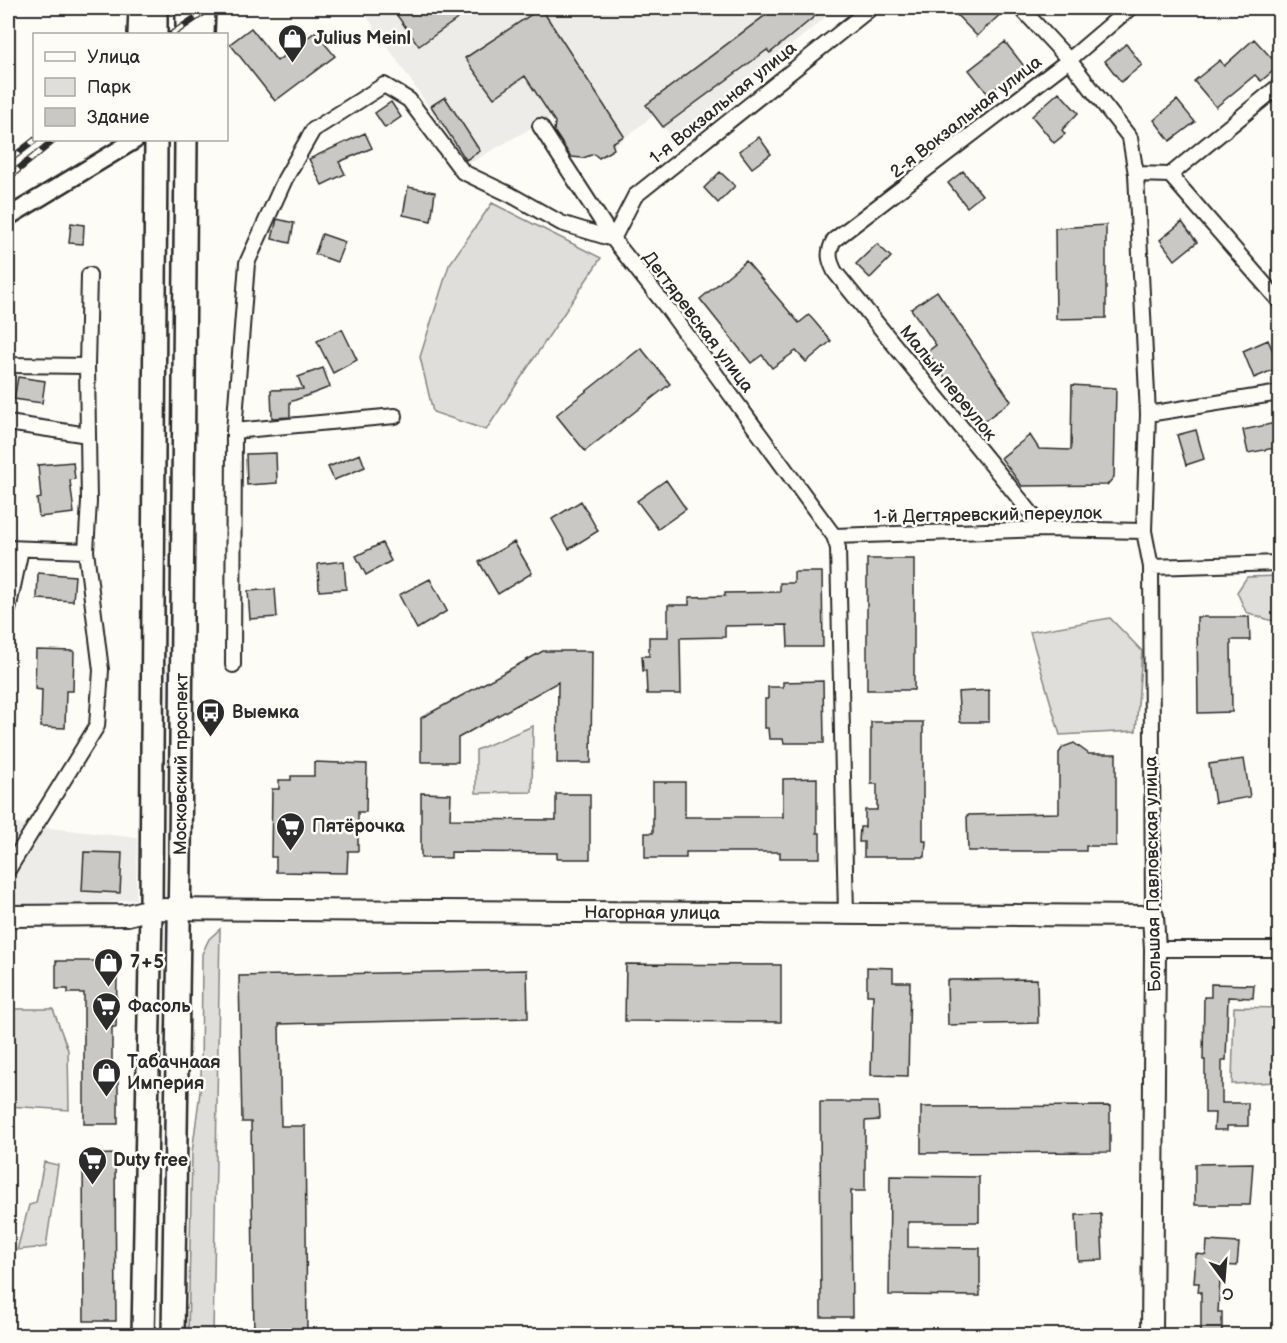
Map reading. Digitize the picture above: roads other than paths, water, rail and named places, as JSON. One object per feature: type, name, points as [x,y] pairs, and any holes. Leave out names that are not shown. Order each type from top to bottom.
[{"type":"main road","points":[[139,33],[140,8]]},
{"type":"main road","points":[[156,8],[156,33]]},
{"type":"main road","points":[[187,8],[187,33]]},
{"type":"main road","points":[[203,33],[204,8]]},
{"type":"main road","name":"Московский проспект","points":[[146,141],[155,222]]},
{"type":"main road","name":"Московский проспект","points":[[143,1335],[151,909],[156,141]]},
{"type":"main road","name":"Московский проспект","points":[[173,1335],[186,141]]},
{"type":"main road","name":"Московский проспект","points":[[186,193],[192,141]]},
{"type":"main road","name":"Нагорная улица","points":[[8,916],[129,915],[151,909],[1153,916]]},
{"type":"main road","name":"Большая Павловская улица","points":[[1152,1335],[1155,949],[1153,916]]},
{"type":"street","name":"1-я Вокзальная улица","points":[[613,239],[635,196],[872,8]]},
{"type":"street","name":"Большая Павловская улица","points":[[1021,8],[1069,60],[1130,138],[1136,174],[1148,414],[1144,531],[1151,567],[1153,916]]},
{"type":"street","name":"2-я Вокзальная улица","points":[[829,257],[834,240],[1069,60],[1130,8]]},
{"type":"street","points":[[232,665],[234,431],[247,263],[285,179],[314,130],[384,85],[409,100],[462,172],[511,195],[561,223],[613,239]]},
{"type":"street","points":[[1136,174],[1170,175],[1280,85]]},
{"type":"street","name":"Дегтяревская улица","points":[[540,126],[613,239],[668,309],[834,536]]},
{"type":"street","points":[[8,217],[133,141]]},
{"type":"street","points":[[1170,175],[1280,302]]},
{"type":"street","name":"Малый переулок","points":[[829,257],[836,272],[1044,529]]},
{"type":"street","points":[[8,870],[97,726],[101,670],[86,551],[89,501],[87,366],[89,275]]},
{"type":"street","points":[[8,365],[87,366]]},
{"type":"street","points":[[1148,414],[1280,393]]},
{"type":"street","points":[[234,431],[394,416]]},
{"type":"street","points":[[8,423],[88,435]]},
{"type":"street","name":"1-й Дегтяревский переулок","points":[[834,536],[1044,529],[1144,531]]},
{"type":"street","points":[[834,536],[838,548],[846,914]]},
{"type":"street","points":[[8,610],[14,549],[86,551]]},
{"type":"street","points":[[1151,567],[1280,563]]},
{"type":"street","points":[[1155,949],[1280,949]]},
{"type":"railway","points":[[173,33],[210,8]]},
{"type":"railway","points":[[8,161],[34,141]]},
{"type":"railway","points":[[8,178],[53,141]]},
{"type":"place","name":"Julius Meinl","points":[[293,64]]},
{"type":"place","name":"Выемка","points":[[211,738]]},
{"type":"place","name":"Пятёрочка","points":[[291,852]]},
{"type":"place","name":"7+5","points":[[109,988]]},
{"type":"place","name":"Фасоль","points":[[107,1032]]},
{"type":"place","name":"Табачнаая Империя","points":[[106,1098]]},
{"type":"place","name":"Duty free","points":[[92,1186]]}]
